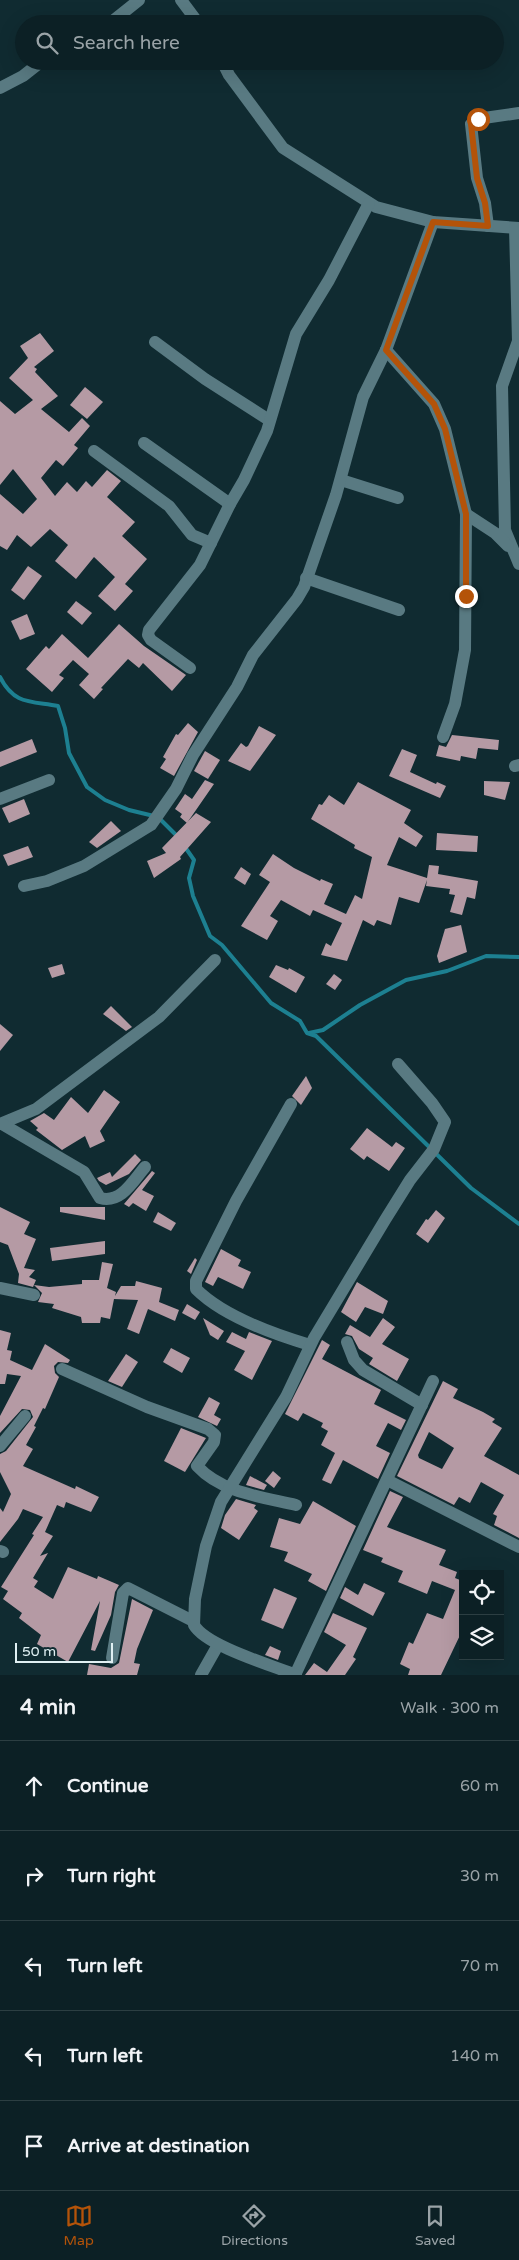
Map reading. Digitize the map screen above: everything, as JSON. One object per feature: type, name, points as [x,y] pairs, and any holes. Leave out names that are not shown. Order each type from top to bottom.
[{"type":"street","points":[[120,15],[139,0]]},
{"type":"street","points":[[181,0],[192,15]]},
{"type":"street","points":[[0,88],[31,70]]},
{"type":"street","points":[[226,70],[283,148],[376,207],[433,222],[517,228],[518,341],[502,386],[504,530],[516,558]]},
{"type":"street","points":[[488,226],[485,203],[477,178],[471,124],[478,119],[519,113]]},
{"type":"street","points":[[190,668],[148,635],[200,565],[244,480],[267,431],[296,334],[330,280],[370,203]]},
{"type":"street","points":[[24,886],[47,881],[84,866],[151,825],[176,789],[193,755],[237,687],[253,655],[297,599],[341,480],[363,397],[386,350],[433,222]]},
{"type":"street","points":[[155,342],[205,379],[269,420]]},
{"type":"street","points":[[386,350],[434,404],[445,429],[466,514],[465,650],[455,704],[443,737]]},
{"type":"street","points":[[144,442],[230,504]]},
{"type":"street","points":[[94,451],[169,506],[192,535],[210,543]]},
{"type":"street","points":[[341,480],[398,498]]},
{"type":"street","points":[[466,514],[495,533],[516,558]]},
{"type":"street","points":[[306,578],[399,610]]},
{"type":"street","points":[[0,799],[49,780]]},
{"type":"street","points":[[1,1124],[36,1109],[159,1017],[215,960]]},
{"type":"street","points":[[398,1064],[432,1103],[445,1122],[432,1151],[385,1220],[310,1345],[286,1397],[221,1502],[210,1529],[195,1599],[193,1621],[196,1630],[218,1645],[295,1675],[433,1381]]},
{"type":"street","points":[[291,1104],[236,1202],[196,1281],[196,1289],[209,1302],[281,1336],[310,1345]]},
{"type":"street","points":[[1,1124],[84,1172],[100,1198],[108,1200],[118,1198],[145,1167]]},
{"type":"street","points":[[0,1288],[34,1296]]},
{"type":"street","points":[[347,1342],[354,1360],[363,1370],[422,1405]]},
{"type":"street","points":[[62,1369],[147,1407],[208,1429],[215,1435],[214,1442],[197,1466],[204,1474],[230,1488],[296,1504]]},
{"type":"street","points":[[0,1446],[25,1416]]},
{"type":"street","points":[[387,1480],[519,1547]]},
{"type":"street","points":[[112,1658],[122,1593],[128,1588],[193,1621]]},
{"type":"street","points":[[201,1675],[218,1645]]},
{"type":"building","points":[[40,333],[54,351],[34,367],[37,369],[35,372],[58,396],[41,409],[69,432],[82,418],[90,426],[74,445],[78,448],[63,466],[56,460],[41,478],[55,496],[67,482],[77,492],[86,481],[92,487],[107,470],[121,481],[107,497],[135,522],[122,536],[147,559],[125,584],[133,591],[115,611],[98,596],[115,577],[94,557],[76,579],[55,561],[68,545],[50,529],[31,547],[17,535],[7,550],[0,546],[0,494],[23,514],[37,499],[13,469],[0,485],[0,401],[15,414],[33,400],[9,378],[28,358],[20,346]]},
{"type":"building","points":[[85,387],[103,402],[87,419],[70,405]]},
{"type":"building","points":[[28,566],[42,576],[24,600],[11,590]]},
{"type":"building","points":[[76,601],[92,613],[82,625],[67,612]]},
{"type":"building","points":[[27,614],[35,634],[20,640],[11,621]]},
{"type":"building","points":[[119,624],[144,646],[186,675],[172,691],[143,663],[139,668],[128,659],[101,688],[103,689],[94,699],[79,685],[89,674],[73,660],[59,675],[64,678],[52,692],[26,669],[46,646],[49,649],[62,634],[88,658]]},
{"type":"building","points":[[188,723],[198,732],[174,776],[160,768],[166,759],[163,757],[176,734],[178,735]]},
{"type":"building","points":[[259,726],[276,735],[250,771],[228,761],[241,743],[246,747],[248,746]]},
{"type":"building","points":[[452,735],[499,740],[498,750],[478,748],[476,759],[461,756],[460,761],[436,756],[439,745],[446,747]]},
{"type":"building","points":[[32,739],[37,752],[0,767],[0,752]]},
{"type":"building","points":[[402,749],[417,755],[410,772],[436,784],[437,782],[446,786],[440,798],[389,776]]},
{"type":"building","points":[[205,751],[220,760],[208,779],[194,771]]},
{"type":"building","points":[[205,780],[214,784],[187,823],[180,817],[182,814],[175,809],[185,794],[192,799]]},
{"type":"building","points":[[484,781],[510,782],[505,800],[484,795]]},
{"type":"building","points":[[358,782],[411,810],[404,823],[423,836],[416,847],[399,837],[387,865],[427,878],[429,865],[439,866],[438,874],[478,881],[475,899],[467,897],[462,915],[450,912],[455,895],[449,894],[450,889],[426,886],[427,880],[419,903],[399,897],[391,925],[377,920],[374,926],[363,920],[347,961],[321,955],[326,943],[331,946],[342,923],[313,910],[310,916],[281,900],[270,916],[278,921],[267,940],[241,926],[270,882],[259,875],[273,854],[294,868],[320,881],[321,879],[333,884],[324,904],[346,914],[355,895],[362,899],[372,857],[354,848],[355,845],[311,819],[319,804],[322,805],[329,795],[344,805]]},
{"type":"building","points":[[24,799],[30,814],[9,823],[2,808]]},
{"type":"building","points":[[196,813],[211,822],[180,857],[181,859],[154,878],[147,861],[166,853],[162,848]]},
{"type":"building","points":[[111,821],[121,831],[97,848],[89,842]]},
{"type":"building","points":[[437,833],[478,836],[477,852],[436,850]]},
{"type":"building","points":[[28,846],[33,857],[8,866],[3,855]]},
{"type":"building","points":[[241,867],[251,874],[245,885],[234,878]]},
{"type":"building","points":[[461,925],[467,952],[439,963],[437,956],[445,929]]},
{"type":"building","points":[[62,964],[65,974],[52,978],[48,968]]},
{"type":"building","points":[[276,965],[288,970],[289,968],[305,977],[296,993],[269,977]]},
{"type":"building","points":[[334,974],[342,980],[335,990],[326,984]]},
{"type":"building","points":[[111,1006],[132,1027],[126,1031],[103,1014]]},
{"type":"building","points":[[0,1024],[13,1035],[0,1051]]},
{"type":"building","points":[[306,1076],[312,1088],[301,1105],[292,1096]]},
{"type":"building","points":[[104,1090],[120,1102],[100,1131],[105,1141],[90,1148],[85,1136],[62,1150],[36,1130],[38,1128],[30,1121],[44,1113],[54,1120],[71,1097],[88,1113]]},
{"type":"building","points":[[367,1128],[392,1147],[396,1142],[405,1148],[389,1171],[367,1156],[364,1160],[350,1149]]},
{"type":"building","points":[[135,1154],[141,1160],[129,1174],[106,1185],[99,1181],[97,1178],[110,1172],[112,1177]]},
{"type":"building","points":[[152,1171],[155,1173],[142,1190],[154,1196],[146,1211],[133,1203],[129,1207],[124,1204]]},
{"type":"building","points":[[0,1207],[30,1222],[24,1234],[36,1239],[24,1268],[35,1270],[29,1277],[36,1280],[33,1287],[18,1283],[19,1274],[8,1245],[0,1242]]},
{"type":"building","points":[[60,1207],[105,1207],[105,1220],[60,1212]]},
{"type":"building","points":[[436,1210],[445,1218],[428,1243],[416,1234],[426,1219],[428,1220]]},
{"type":"building","points":[[158,1212],[176,1223],[171,1231],[153,1222]]},
{"type":"building","points":[[105,1241],[105,1254],[52,1261],[50,1248]]},
{"type":"building","points":[[221,1249],[241,1260],[238,1266],[251,1272],[243,1289],[218,1277],[213,1286],[205,1282]]},
{"type":"building","points":[[195,1258],[197,1260],[191,1274],[187,1271]]},
{"type":"building","points":[[102,1262],[113,1264],[107,1288],[116,1292],[115,1296],[121,1286],[135,1286],[136,1281],[162,1288],[159,1302],[179,1310],[175,1321],[148,1309],[139,1334],[127,1329],[138,1300],[114,1299],[110,1319],[101,1317],[100,1323],[82,1323],[81,1317],[52,1308],[54,1304],[38,1302],[42,1293],[34,1285],[49,1287],[82,1284],[82,1280],[99,1280]]},
{"type":"building","points":[[357,1282],[388,1301],[383,1314],[365,1307],[356,1322],[341,1312]]},
{"type":"building","points":[[187,1304],[200,1312],[195,1320],[182,1313]]},
{"type":"building","points":[[203,1318],[224,1331],[218,1340],[210,1335]]},
{"type":"building","points":[[383,1318],[395,1327],[382,1344],[409,1359],[397,1381],[369,1364],[373,1358],[359,1349],[352,1336],[345,1334],[350,1325],[370,1337]]},
{"type":"building","points":[[0,1330],[11,1333],[7,1350],[12,1351],[10,1360],[32,1370],[45,1344],[70,1360],[68,1363],[58,1362],[54,1366],[55,1373],[59,1377],[26,1445],[33,1449],[23,1466],[75,1489],[76,1486],[99,1497],[91,1512],[66,1502],[64,1508],[57,1505],[45,1532],[53,1536],[40,1556],[48,1553],[33,1578],[38,1581],[34,1587],[53,1599],[68,1567],[97,1579],[98,1576],[119,1585],[115,1592],[111,1615],[95,1651],[91,1650],[100,1601],[68,1662],[37,1644],[41,1635],[19,1618],[22,1613],[3,1599],[8,1591],[1,1587],[34,1535],[32,1534],[43,1517],[23,1509],[18,1519],[0,1542],[0,1508],[3,1512],[11,1494],[0,1472],[0,1454],[6,1451],[33,1417],[30,1410],[22,1409],[0,1433],[0,1416],[21,1376],[7,1374],[5,1384],[0,1384]]},
{"type":"building","points":[[232,1332],[246,1339],[249,1332],[272,1341],[252,1380],[234,1370],[245,1351],[226,1342]]},
{"type":"building","points":[[322,1340],[330,1345],[322,1359],[381,1390],[374,1404],[406,1420],[401,1430],[388,1423],[376,1446],[390,1453],[378,1479],[343,1460],[331,1484],[322,1480],[335,1453],[321,1445],[328,1431],[321,1427],[323,1423],[303,1413],[298,1421],[285,1414]]},
{"type":"building","points":[[171,1348],[190,1358],[182,1373],[163,1362]]},
{"type":"building","points":[[126,1354],[138,1362],[122,1387],[108,1381]]},
{"type":"building","points":[[443,1381],[458,1389],[453,1398],[495,1419],[492,1422],[502,1428],[484,1456],[519,1475],[519,1538],[494,1525],[497,1516],[493,1514],[504,1495],[481,1482],[470,1503],[459,1497],[454,1505],[397,1476]],"holes":[[[429,1432],[454,1448],[442,1469],[419,1458],[418,1455]]]},
{"type":"building","points":[[209,1397],[220,1403],[214,1415],[221,1419],[217,1426],[198,1417]]},
{"type":"building","points":[[181,1428],[206,1438],[185,1472],[164,1461]]},
{"type":"building","points":[[273,1471],[281,1478],[274,1488],[265,1481]]},
{"type":"building","points":[[250,1476],[267,1485],[264,1490],[246,1485]]},
{"type":"building","points":[[390,1491],[403,1497],[387,1527],[446,1550],[439,1565],[457,1572],[455,1578],[459,1580],[459,1637],[441,1675],[408,1675],[410,1669],[400,1664],[409,1642],[413,1644],[427,1613],[443,1619],[455,1590],[432,1581],[427,1594],[398,1582],[403,1571],[381,1562],[383,1558],[363,1550]]},
{"type":"building","points":[[236,1499],[256,1505],[254,1508],[258,1511],[239,1540],[221,1528],[225,1515]]},
{"type":"building","points":[[313,1501],[356,1526],[326,1591],[308,1581],[312,1574],[284,1561],[288,1552],[270,1547],[279,1518],[300,1524]]},
{"type":"building","points":[[364,1583],[385,1593],[373,1616],[340,1598],[345,1587],[358,1595]]},
{"type":"building","points":[[274,1588],[297,1598],[283,1629],[261,1620]]},
{"type":"building","points":[[132,1599],[153,1610],[137,1649],[134,1663],[140,1664],[137,1675],[87,1675],[89,1664],[111,1668],[119,1663]]},
{"type":"building","points":[[333,1613],[367,1628],[353,1657],[356,1659],[345,1675],[305,1675],[314,1663],[327,1672],[346,1645],[324,1632]]},
{"type":"building","points":[[270,1646],[281,1651],[278,1660],[265,1655]]},
{"type":"waterway","points":[[0,677],[5,686],[17,697],[31,702],[58,706],[65,728],[69,753],[87,787],[105,800],[129,810],[158,817],[178,837]]},
{"type":"waterway","points":[[185,847],[194,860],[189,878],[193,896],[210,936],[222,945],[271,1003],[300,1021],[307,1033],[316,1036],[471,1188],[519,1224]]},
{"type":"waterway","points":[[309,1033],[323,1030],[360,1005],[406,980],[447,971],[486,956],[519,957]]},
{"type":"route","points":[[466,596],[466,514],[445,429],[434,404],[386,350],[433,222],[488,226],[485,203],[477,178],[471,124],[478,119]]}]
